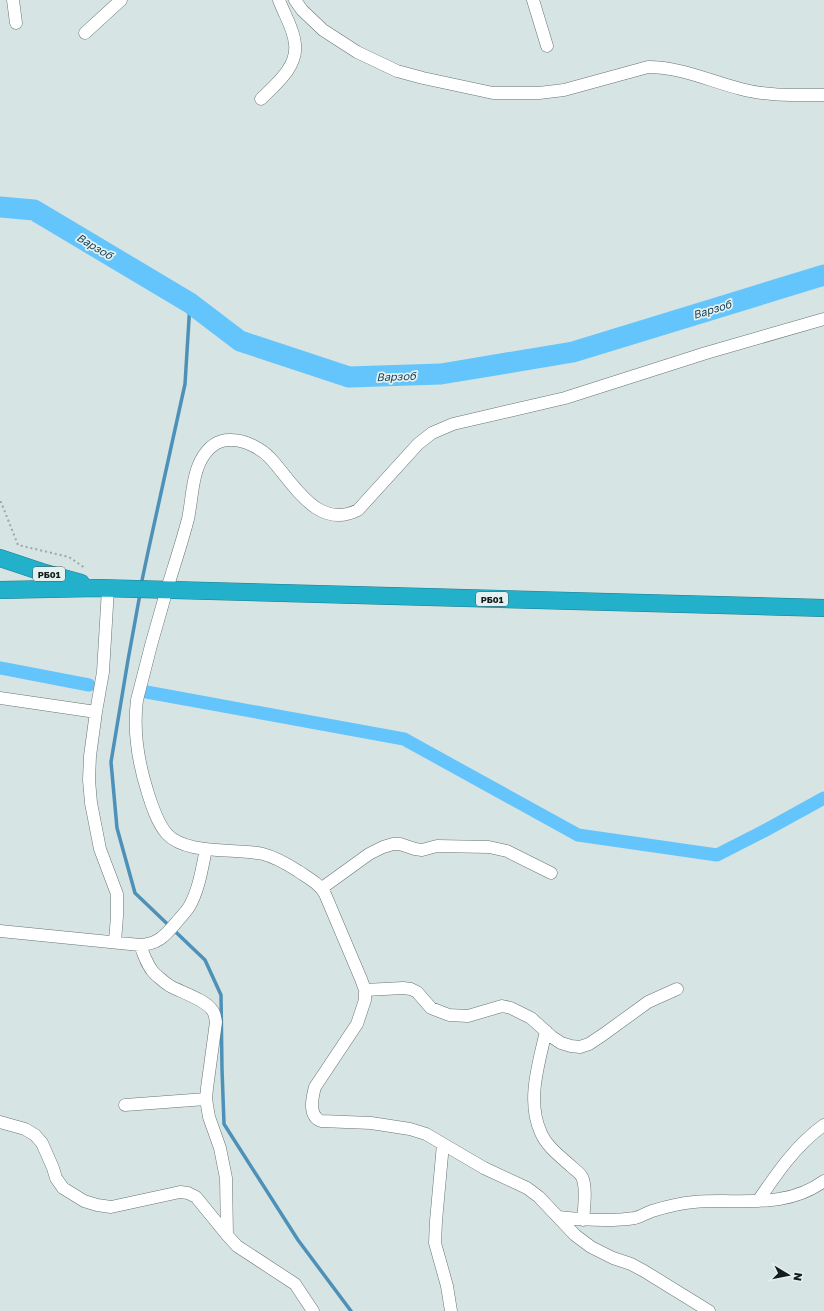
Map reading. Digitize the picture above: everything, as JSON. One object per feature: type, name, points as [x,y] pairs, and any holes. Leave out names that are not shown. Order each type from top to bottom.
[{"type":"highway","name":"РБ01","points":[[0,558],[45,573],[109,589]]},
{"type":"highway","name":"РБ01","points":[[0,590],[163,590],[824,608]]},
{"type":"street","points":[[13,0],[16,23]]},
{"type":"street","points":[[85,33],[121,0]]},
{"type":"street","points":[[261,99],[283,77],[292,64],[295,52],[295,44],[292,33],[279,0]]},
{"type":"street","points":[[295,0],[302,10],[323,30],[357,52],[397,71],[493,93],[539,93],[564,90],[648,67],[661,67],[676,69],[742,89],[787,95],[824,95]]},
{"type":"street","points":[[533,0],[547,46]]},
{"type":"street","points":[[710,1310],[631,1264],[613,1258],[591,1247],[575,1236],[539,1197],[527,1188],[484,1168],[426,1134],[410,1128],[371,1123],[316,1120],[313,1115],[312,1096],[315,1087],[357,1024],[365,1000],[365,990],[361,979],[322,888],[284,862],[264,854],[206,849],[184,845],[174,840],[166,833],[152,806],[142,773],[136,740],[135,712],[163,590],[188,518],[200,461],[216,442],[234,440],[258,449],[269,457],[298,493],[314,507],[326,513],[344,516],[358,510],[418,444],[432,433],[442,428],[452,424],[565,398],[706,353],[824,319]]},
{"type":"street","points":[[109,589],[103,672],[90,756],[89,780],[91,803],[100,849],[116,894],[118,909],[115,941]]},
{"type":"street","points":[[0,698],[96,712]]},
{"type":"street","points":[[322,888],[369,854],[393,844],[400,844],[422,850],[437,846],[489,847],[507,851],[551,873]]},
{"type":"street","points":[[2,935],[150,944],[166,934],[188,908],[196,893],[206,849]]},
{"type":"street","points":[[140,944],[146,961],[150,969],[155,974],[169,985],[205,1004],[213,1011],[216,1022],[206,1099],[209,1117],[220,1148],[226,1178],[227,1235]]},
{"type":"street","points":[[365,990],[411,989],[417,992],[431,1008],[449,1015],[468,1016],[502,1006],[511,1008],[531,1018],[561,1043],[580,1046],[589,1044],[648,1002],[677,989]]},
{"type":"street","points":[[546,1031],[535,1082],[536,1117],[545,1140],[554,1151],[582,1177],[584,1191],[583,1220]]},
{"type":"street","points":[[125,1105],[206,1099]]},
{"type":"street","points":[[0,1122],[25,1129],[35,1135],[42,1143],[56,1178],[63,1188],[84,1201],[111,1207],[180,1192],[188,1193],[196,1197],[237,1246],[295,1284],[313,1311]]},
{"type":"street","points":[[758,1201],[784,1164],[796,1150],[824,1125]]},
{"type":"street","points":[[443,1144],[435,1243],[447,1286],[451,1311]]},
{"type":"street","points":[[558,1217],[592,1221],[611,1220],[636,1218],[672,1205],[693,1202],[772,1201],[786,1198],[813,1188],[824,1180]]},
{"type":"path","points":[[0,502],[18,545],[69,557],[88,571]]},
{"type":"waterway","name":"Варзоб","points":[[0,207],[34,210],[190,303],[240,341],[349,377],[441,374],[573,352],[824,275]]},
{"type":"waterway","points":[[141,585],[185,384],[190,303]]},
{"type":"waterway","points":[[140,594],[111,762],[117,828],[135,893],[205,960],[221,995],[224,1124],[298,1240],[351,1311]]},
{"type":"waterway","points":[[0,668],[89,685]]},
{"type":"waterway","points":[[141,691],[404,739],[578,835],[717,855],[824,798]]}]
